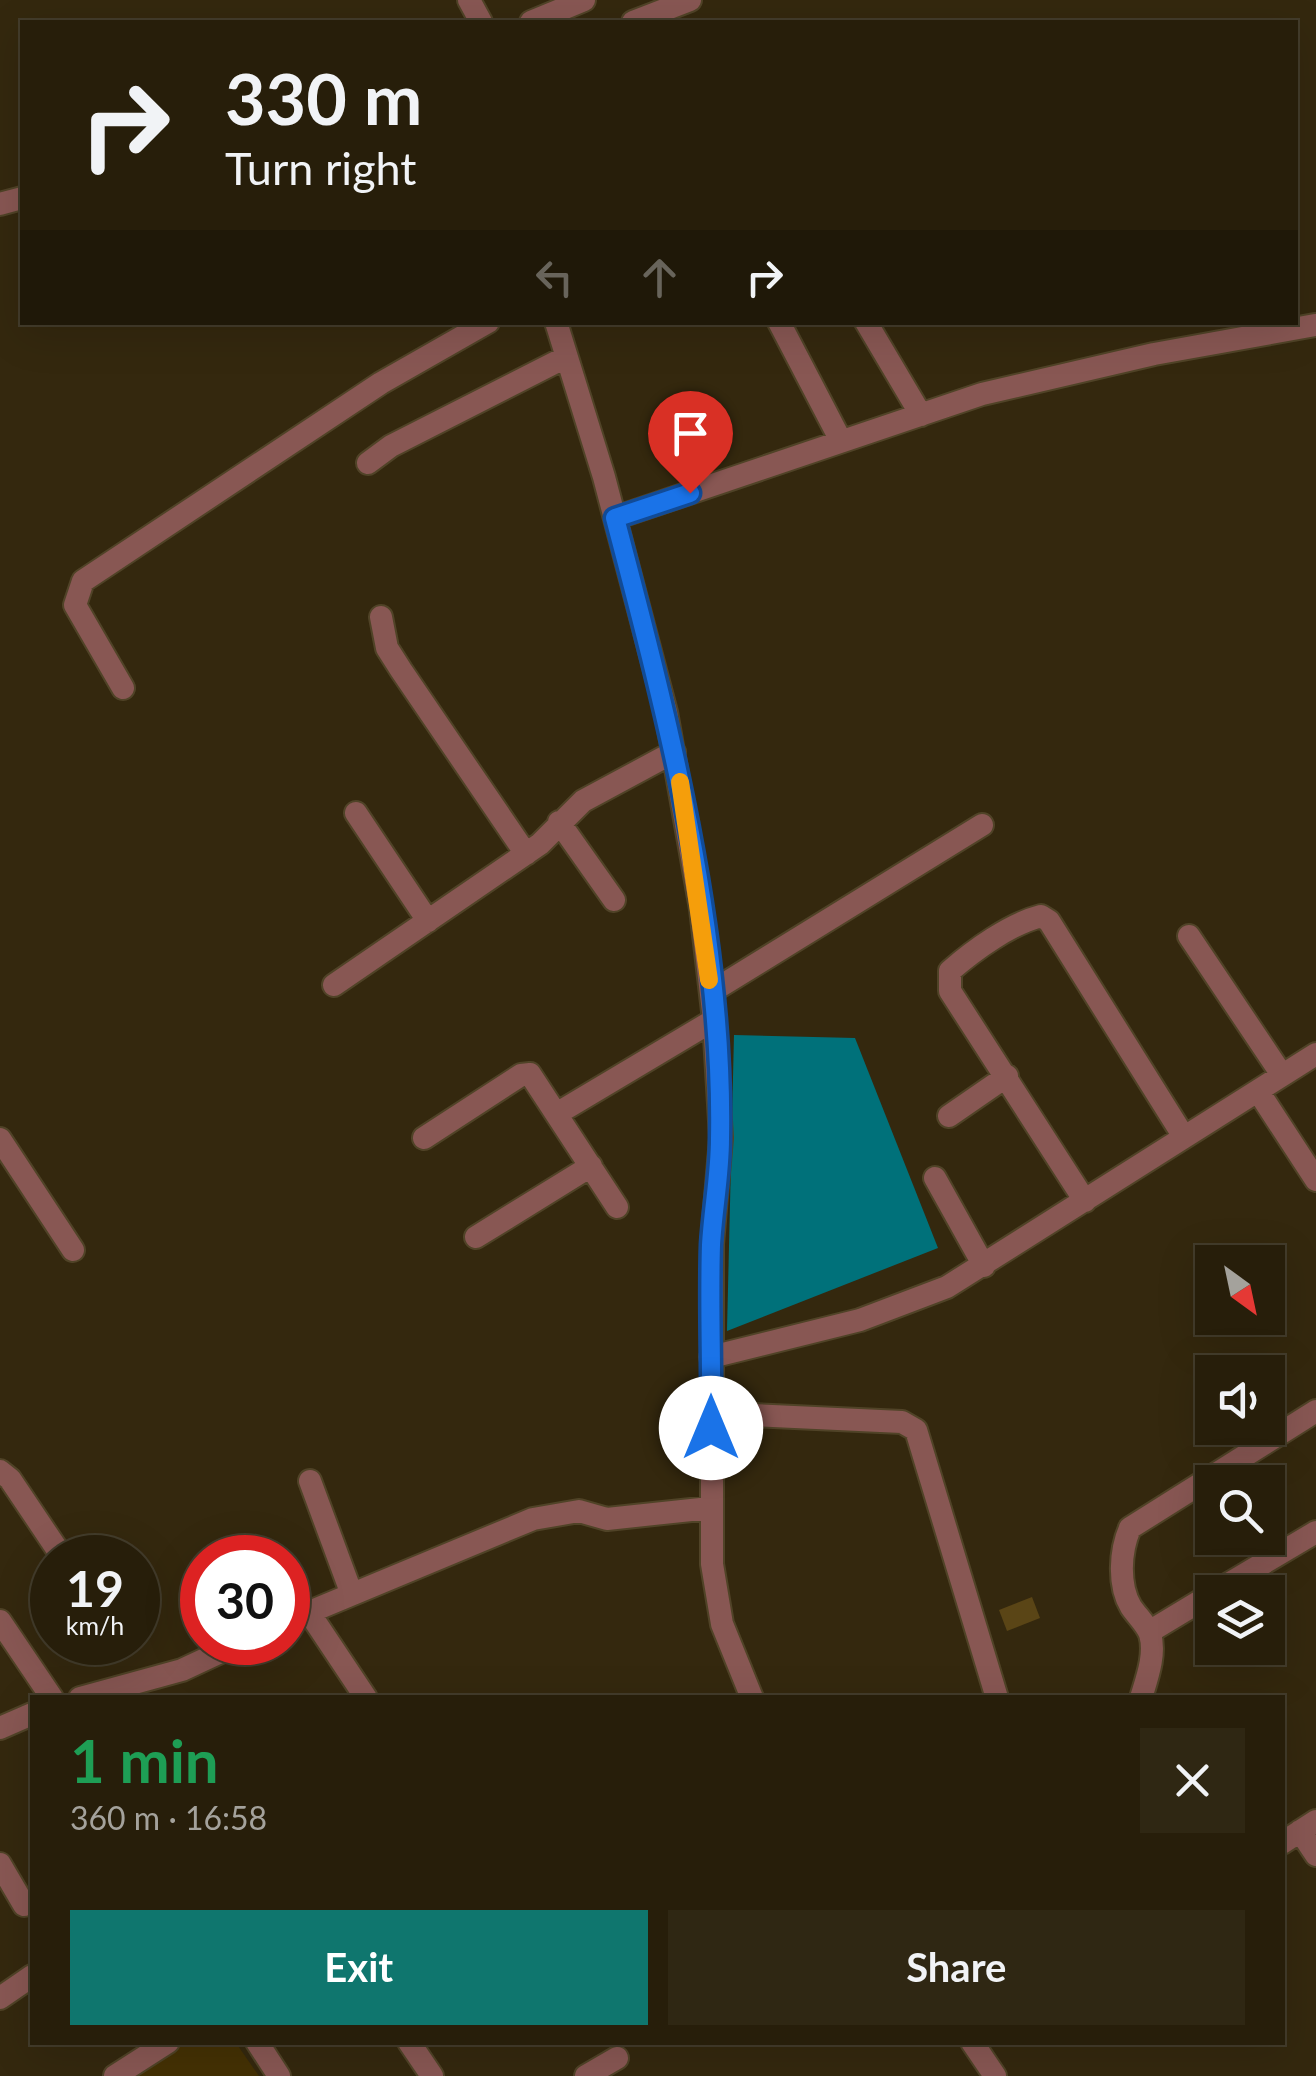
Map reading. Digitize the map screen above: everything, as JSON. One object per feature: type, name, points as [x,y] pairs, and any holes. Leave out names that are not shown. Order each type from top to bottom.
[{"type":"street","points":[[536,20],[584,0]]},
{"type":"street","points":[[638,20],[690,0]]},
{"type":"street","points":[[615,518],[982,394],[1154,354],[1315,324]]},
{"type":"street","points":[[124,688],[75,604],[83,581],[381,383],[483,325]]},
{"type":"street","points":[[557,325],[615,518],[674,752],[714,1020],[720,1138],[712,1244],[712,1564],[722,1624],[751,1695]]},
{"type":"street","points":[[781,325],[841,442]]},
{"type":"street","points":[[868,325],[921,415]]},
{"type":"street","points":[[368,462],[460,409],[566,357]]},
{"type":"street","points":[[381,617],[387,648],[400,670],[526,854]]},
{"type":"street","points":[[334,985],[526,854],[583,801],[674,752]]},
{"type":"street","points":[[356,812],[428,920]]},
{"type":"street","points":[[560,822],[614,900]]},
{"type":"street","points":[[710,992],[982,825]]},
{"type":"street","points":[[1085,1201],[948,982],[950,972],[969,956],[1041,916],[1061,939],[1184,1138]]},
{"type":"street","points":[[1189,936],[1282,1075]]},
{"type":"street","points":[[558,1113],[714,1020]]},
{"type":"street","points":[[711,1357],[895,1309],[984,1266],[1316,1054]]},
{"type":"street","points":[[424,1138],[521,1074],[530,1074],[617,1207]]},
{"type":"street","points":[[948,1116],[1007,1076]]},
{"type":"street","points":[[1258,1091],[1316,1180]]},
{"type":"street","points":[[0,1139],[73,1250]]},
{"type":"street","points":[[476,1237],[591,1166]]},
{"type":"street","points":[[936,1178],[984,1266]]},
{"type":"street","points":[[1142,1695],[1150,1662],[1149,1632],[1129,1604],[1123,1580],[1122,1556],[1130,1528],[1316,1411]]},
{"type":"street","points":[[711,1413],[902,1422],[916,1430],[996,1695]]},
{"type":"street","points":[[0,1471],[10,1478],[48,1535]]},
{"type":"street","points":[[310,1481],[351,1592]]},
{"type":"street","points":[[310,1611],[534,1519],[580,1511],[607,1519],[710,1508]]},
{"type":"street","points":[[1244,1575],[1316,1532]]},
{"type":"street","points":[[1149,1632],[1195,1604]]},
{"type":"street","points":[[0,1621],[50,1695]]},
{"type":"street","points":[[310,1631],[361,1695]]},
{"type":"street","points":[[91,1695],[193,1665]]},
{"type":"street","points":[[0,1728],[30,1715]]},
{"type":"street","points":[[1300,1832],[1316,1855]]},
{"type":"street","points":[[0,1864],[24,1904]]},
{"type":"street","points":[[0,1998],[30,1977]]},
{"type":"street","points":[[115,2076],[163,2045]]},
{"type":"street","points":[[260,2045],[280,2076]]},
{"type":"street","points":[[415,2045],[432,2076]]},
{"type":"street","points":[[974,2045],[996,2076]]},
{"type":"street","points":[[586,2076],[617,2058]]},
{"type":"shaded area","points":[[181,2045],[237,2045],[259,2076],[133,2076]]},
{"type":"water","points":[[734,1035],[855,1038],[938,1248],[727,1331]]},
{"type":"building","points":[[1032,1597],[1040,1618],[1007,1631],[999,1610]]},
{"type":"slow traffic","points":[[680,782],[709,980]]},
{"type":"route","points":[[690,493],[615,518],[666,712],[701,909],[714,1020],[720,1138],[712,1244],[711,1428]]}]
